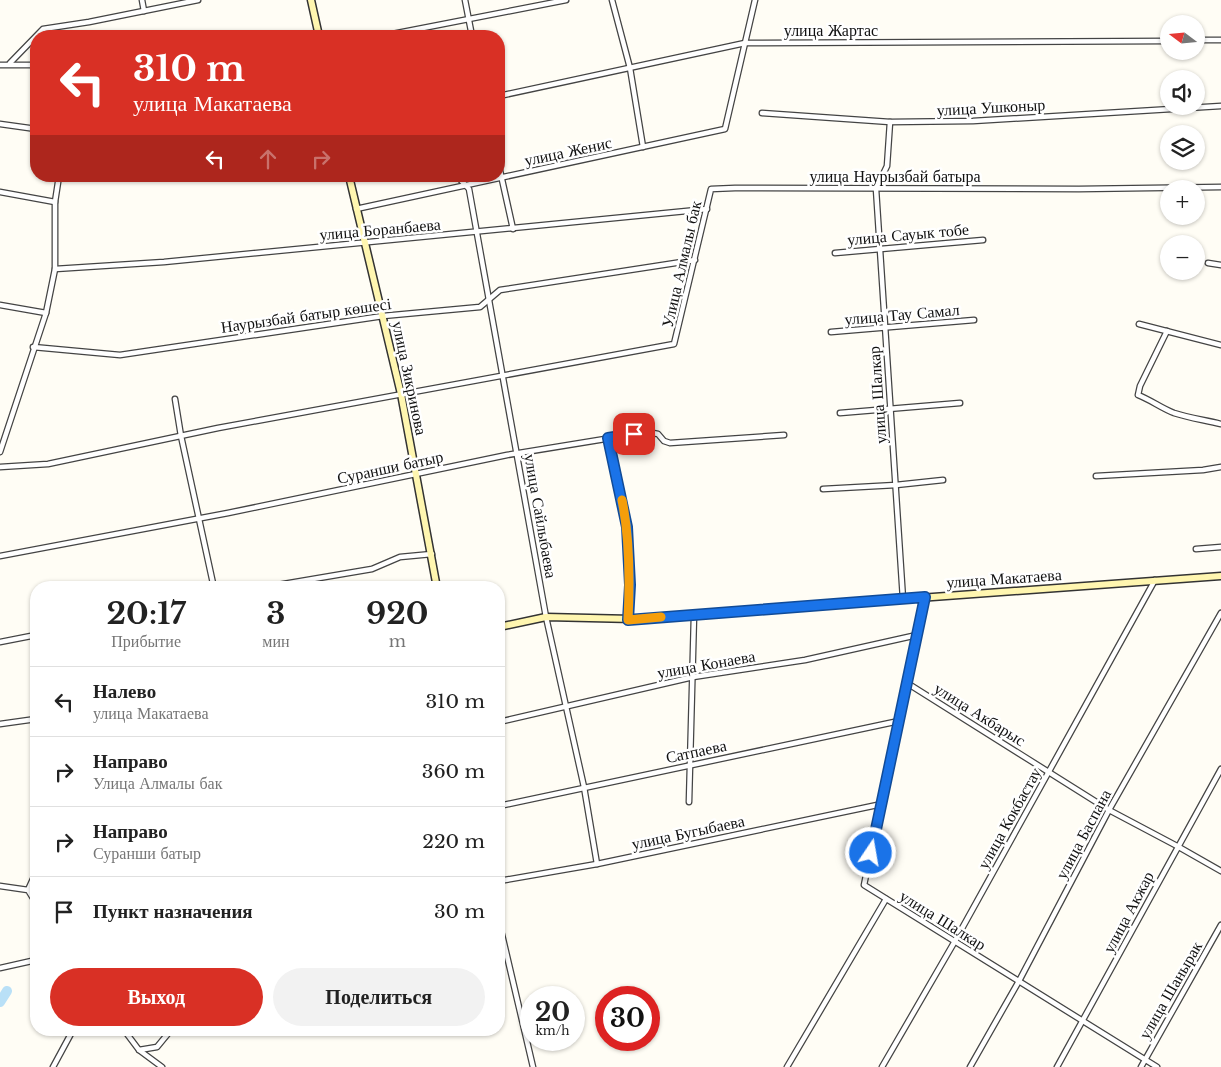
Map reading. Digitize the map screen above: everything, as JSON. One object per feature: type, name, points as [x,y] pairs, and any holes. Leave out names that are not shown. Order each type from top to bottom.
[{"type":"street","points":[[142,0],[144,11]]},
{"type":"street","points":[[42,30],[198,0]]},
{"type":"street","points":[[311,0],[318,30]]},
{"type":"street","points":[[465,0],[471,30]]},
{"type":"street","points":[[413,30],[566,0]]},
{"type":"street","points":[[612,0],[630,68],[643,147]]},
{"type":"street","points":[[745,43],[755,0]]},
{"type":"street","points":[[1205,40],[1221,40]]},
{"type":"street","name":"улица Жартас","points":[[505,95],[745,43],[1160,41]]},
{"type":"street","points":[[9,63],[30,42]]},
{"type":"street","name":"улица Женис","points":[[505,177],[725,129],[745,43]]},
{"type":"street","points":[[0,63],[30,65]]},
{"type":"street","name":"улица Ушконыр","points":[[762,113],[890,122],[973,121],[1221,106]]},
{"type":"street","points":[[876,189],[888,166],[890,122]]},
{"type":"street","points":[[0,124],[30,129]]},
{"type":"street","points":[[0,452],[46,312],[54,269],[55,202],[58,182]]},
{"type":"street","name":"улица Зикринова","points":[[350,182],[401,394],[436,581]]},
{"type":"street","name":"улица Сайлыбаева","points":[[462,182],[469,189],[478,232],[546,617],[584,787],[598,864]]},
{"type":"street","name":"улица Женис","points":[[356,209],[484,182]]},
{"type":"street","points":[[502,182],[513,229]]},
{"type":"street","name":"улица Наурызбай батыра","points":[[711,189],[1221,187]]},
{"type":"street","name":"Улица Алмалы бак","points":[[502,376],[674,344],[711,189]]},
{"type":"street","name":"улица Шалкар","points":[[876,189],[903,599]]},
{"type":"street","points":[[0,192],[55,202]]},
{"type":"street","name":"улица Боранбаева","points":[[54,269],[164,262],[707,209]]},
{"type":"street","name":"улица Сауык тобе","points":[[835,252],[880,250],[983,240]]},
{"type":"street","name":"Наурызбай батыр көшесі","points":[[33,347],[120,355],[383,316],[480,307],[500,290],[695,260]]},
{"type":"street","points":[[1208,262],[1221,265]]},
{"type":"street","points":[[0,305],[46,312]]},
{"type":"street","name":"улица Тау Самал","points":[[831,332],[974,320]]},
{"type":"street","points":[[1139,324],[1221,345]]},
{"type":"street","points":[[1167,331],[1140,386],[1138,396],[1155,402],[1173,412],[1221,424]]},
{"type":"street","points":[[0,467],[48,464],[181,436],[502,376]]},
{"type":"street","points":[[175,399],[181,436],[213,581]]},
{"type":"street","points":[[840,413],[960,403]]},
{"type":"street","name":"Суранши батыр","points":[[0,556],[200,518],[517,453],[608,438],[653,432],[658,434],[667,443],[678,443],[784,435]]},
{"type":"street","points":[[608,438],[627,527],[630,585],[628,620]]},
{"type":"street","points":[[1096,476],[1203,470],[1221,467]]},
{"type":"street","points":[[823,489],[896,486],[943,480]]},
{"type":"street","points":[[1196,549],[1221,546]]},
{"type":"street","points":[[301,581],[372,569],[400,557],[432,554]]},
{"type":"street","name":"улица Макатаева","points":[[505,626],[546,617],[628,620],[1221,576]]},
{"type":"street","name":"улица Кокбастау","points":[[882,1067],[1155,580]]},
{"type":"street","name":"улица Шалкар","points":[[925,597],[864,885],[1157,1067]]},
{"type":"street","name":"улица Баспана","points":[[970,1067],[1019,981],[1109,810],[1221,614]]},
{"type":"street","points":[[689,802],[694,615]]},
{"type":"street","name":"улица Конаева","points":[[505,720],[693,677],[805,660],[917,635]]},
{"type":"street","points":[[0,642],[30,636]]},
{"type":"street","name":"улица Акбарыс","points":[[907,683],[1109,810],[1221,871]]},
{"type":"street","points":[[0,724],[30,721]]},
{"type":"street","name":"Сатпаева","points":[[505,805],[899,721]]},
{"type":"street","name":"улица Акжар","points":[[1057,1067],[1221,769]]},
{"type":"street","name":"улица Бугыбаева","points":[[505,880],[598,864],[882,804]]},
{"type":"street","points":[[0,886],[28,890]]},
{"type":"street","points":[[28,890],[30,886]]},
{"type":"street","points":[[787,1067],[886,899]]},
{"type":"street","name":"улица Шанырак","points":[[1141,1067],[1221,925]]},
{"type":"street","points":[[505,948],[533,1067]]},
{"type":"street","points":[[0,968],[30,961]]},
{"type":"street","points":[[53,1067],[70,1036]]},
{"type":"street","points":[[128,1036],[139,1050],[162,1067]]},
{"type":"street","points":[[139,1050],[157,1047],[166,1036]]},
{"type":"waterway","points":[[0,1002],[7,991]]},
{"type":"slow traffic","points":[[622,500],[627,527],[630,585],[628,620],[661,617]]},
{"type":"route","points":[[634,434],[608,438],[627,527],[630,585],[628,620],[925,597],[871,853]]}]
